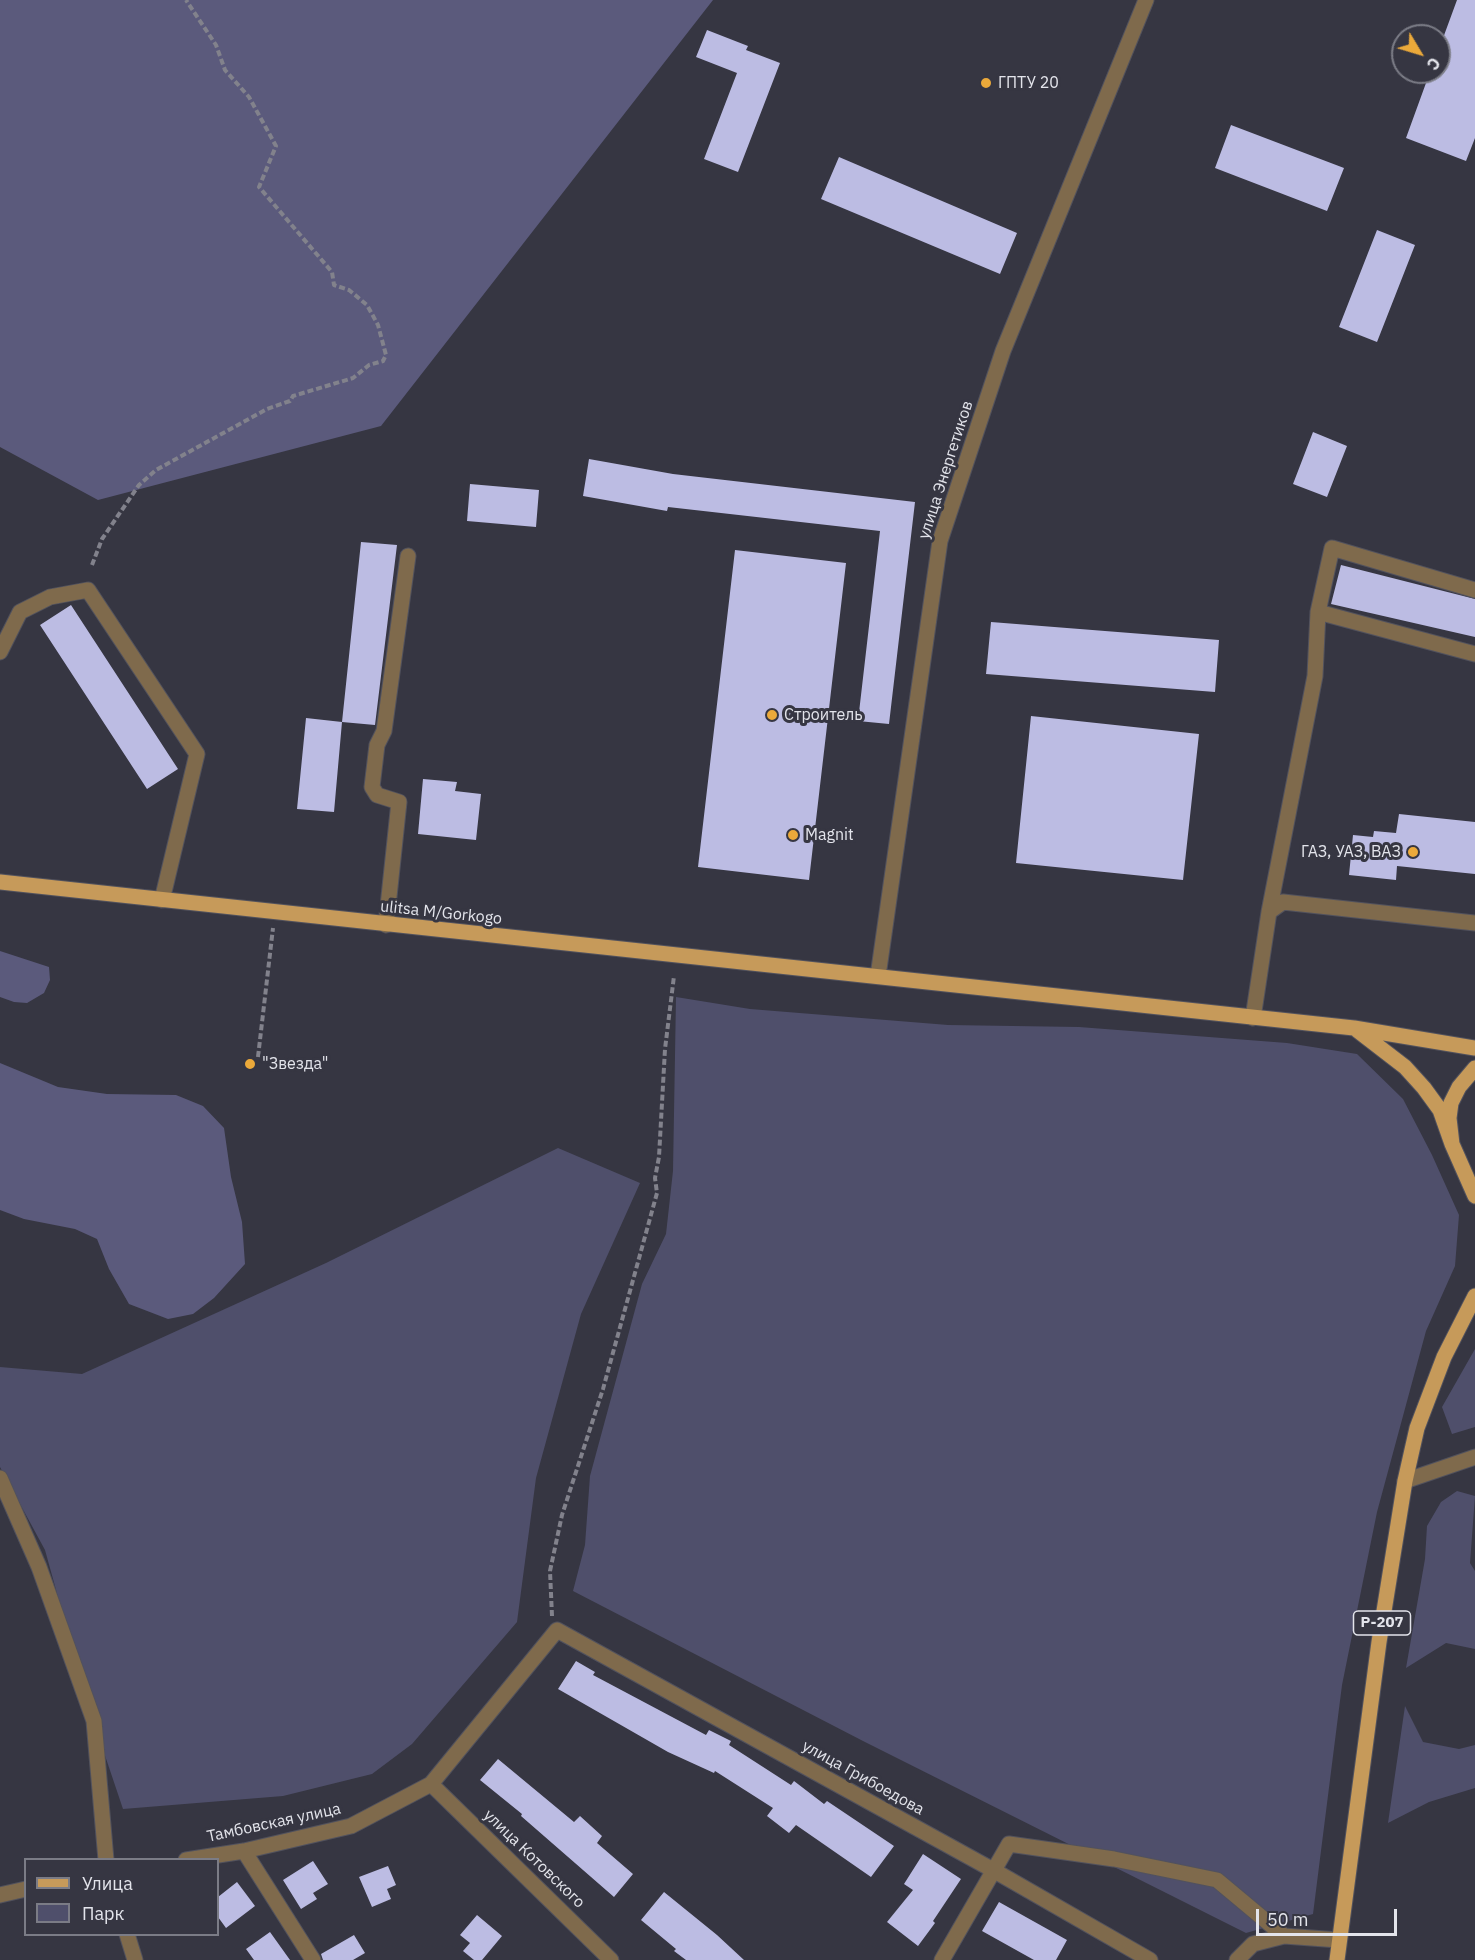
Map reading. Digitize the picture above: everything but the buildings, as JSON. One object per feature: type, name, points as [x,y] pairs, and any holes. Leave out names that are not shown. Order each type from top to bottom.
[{"type":"main road","name":"ulitsa M/Gorkogo","points":[[0,882],[1354,1028],[1475,1048]]},
{"type":"main road","points":[[1354,1028],[1405,1067],[1440,1110],[1475,1196]]},
{"type":"main road","points":[[1452,1144],[1449,1118],[1451,1103],[1459,1088],[1475,1068]]},
{"type":"main road","points":[[1461,1165],[1475,1177]]},
{"type":"main road","name":"Р-207","points":[[1337,1960],[1379,1642],[1405,1481],[1417,1428],[1444,1357],[1474,1295]]},
{"type":"street","name":"улица Энергетиков","points":[[878,976],[940,541],[1003,351],[1146,0]]},
{"type":"street","points":[[1253,1018],[1269,912],[1315,676],[1318,612],[1332,548],[1475,590]]},
{"type":"street","points":[[386,925],[399,802],[377,795],[372,787],[377,745],[384,731],[408,556]]},
{"type":"street","points":[[0,652],[20,612],[50,597],[88,590],[197,754],[162,900]]},
{"type":"street","points":[[1318,612],[1475,654]]},
{"type":"street","points":[[1269,912],[1283,902],[1475,923]]},
{"type":"street","points":[[1405,1481],[1475,1458]]},
{"type":"street","points":[[0,1478],[39,1568],[94,1721],[106,1858]]},
{"type":"street","points":[[431,1784],[557,1630]]},
{"type":"street","name":"улица Грибоедова","points":[[557,1630],[993,1870],[1150,1960]]},
{"type":"street","name":"Тамбовская улица","points":[[199,1858],[244,1851],[351,1826],[431,1784]]},
{"type":"street","name":"улица Котовского","points":[[431,1784],[611,1960]]},
{"type":"street","points":[[942,1960],[1009,1844],[1114,1859],[1217,1880],[1284,1936]]},
{"type":"street","points":[[244,1851],[314,1960]]},
{"type":"street","points":[[0,1895],[24,1889]]},
{"type":"street","points":[[127,1936],[135,1960]]},
{"type":"street","points":[[1237,1960],[1253,1944],[1284,1936],[1339,1940]]},
{"type":"path","points":[[92,565],[102,539],[139,485],[156,471],[267,409],[290,401],[293,396],[353,378],[369,365],[384,361],[386,355],[378,325],[367,305],[349,290],[334,285],[332,272],[259,187],[276,146],[249,97],[225,70],[216,45],[186,0]]},
{"type":"path","points":[[258,1057],[275,912]]},
{"type":"path","points":[[557,1630],[551,1613],[549,1581],[562,1515],[603,1389],[657,1193],[655,1178],[659,1157],[664,1049],[674,976]]},
{"type":"green space","points":[[676,997],[750,1009],[948,1025],[1079,1027],[1287,1043],[1357,1054],[1403,1099],[1459,1215],[1455,1266],[1426,1331],[1377,1512],[1342,1685],[1313,1914],[1246,1933],[863,1741],[573,1591],[585,1545],[590,1476],[642,1284],[666,1234],[673,1171]]},
{"type":"green space","points":[[558,1148],[640,1183],[581,1314],[536,1478],[517,1622],[412,1744],[372,1774],[283,1796],[123,1809],[88,1705],[45,1550],[0,1467],[0,1367],[82,1374],[326,1263]]},
{"type":"green space","points":[[1475,1349],[1475,1427],[1452,1434],[1442,1407]]},
{"type":"green space","points":[[1457,1491],[1475,1496],[1470,1563],[1475,1571],[1475,1649],[1446,1643],[1406,1668],[1425,1559],[1427,1526],[1441,1502]]},
{"type":"green space","points":[[1405,1706],[1423,1742],[1459,1749],[1475,1745],[1475,1788],[1429,1802],[1388,1823]]},
{"type":"shaded area","points":[[0,0],[713,0],[381,426],[98,500],[0,447]]},
{"type":"shaded area","points":[[0,951],[49,967],[50,980],[44,993],[27,1003],[14,1002],[0,997]]},
{"type":"shaded area","points":[[0,1063],[58,1087],[107,1094],[176,1095],[203,1106],[224,1128],[231,1177],[242,1222],[245,1264],[214,1298],[193,1314],[168,1319],[129,1304],[109,1269],[97,1239],[75,1229],[24,1219],[0,1210]]},
{"type":"place","name":"ГПТУ 20","points":[[986,83]]},
{"type":"place","name":"Строитель","points":[[772,715]]},
{"type":"place","name":"Magnit","points":[[793,835]]},
{"type":"place","name":"ГАЗ, УАЗ, ВАЗ","points":[[1413,852]]},
{"type":"place","name":"\"Звезда\"","points":[[250,1064]]}]
